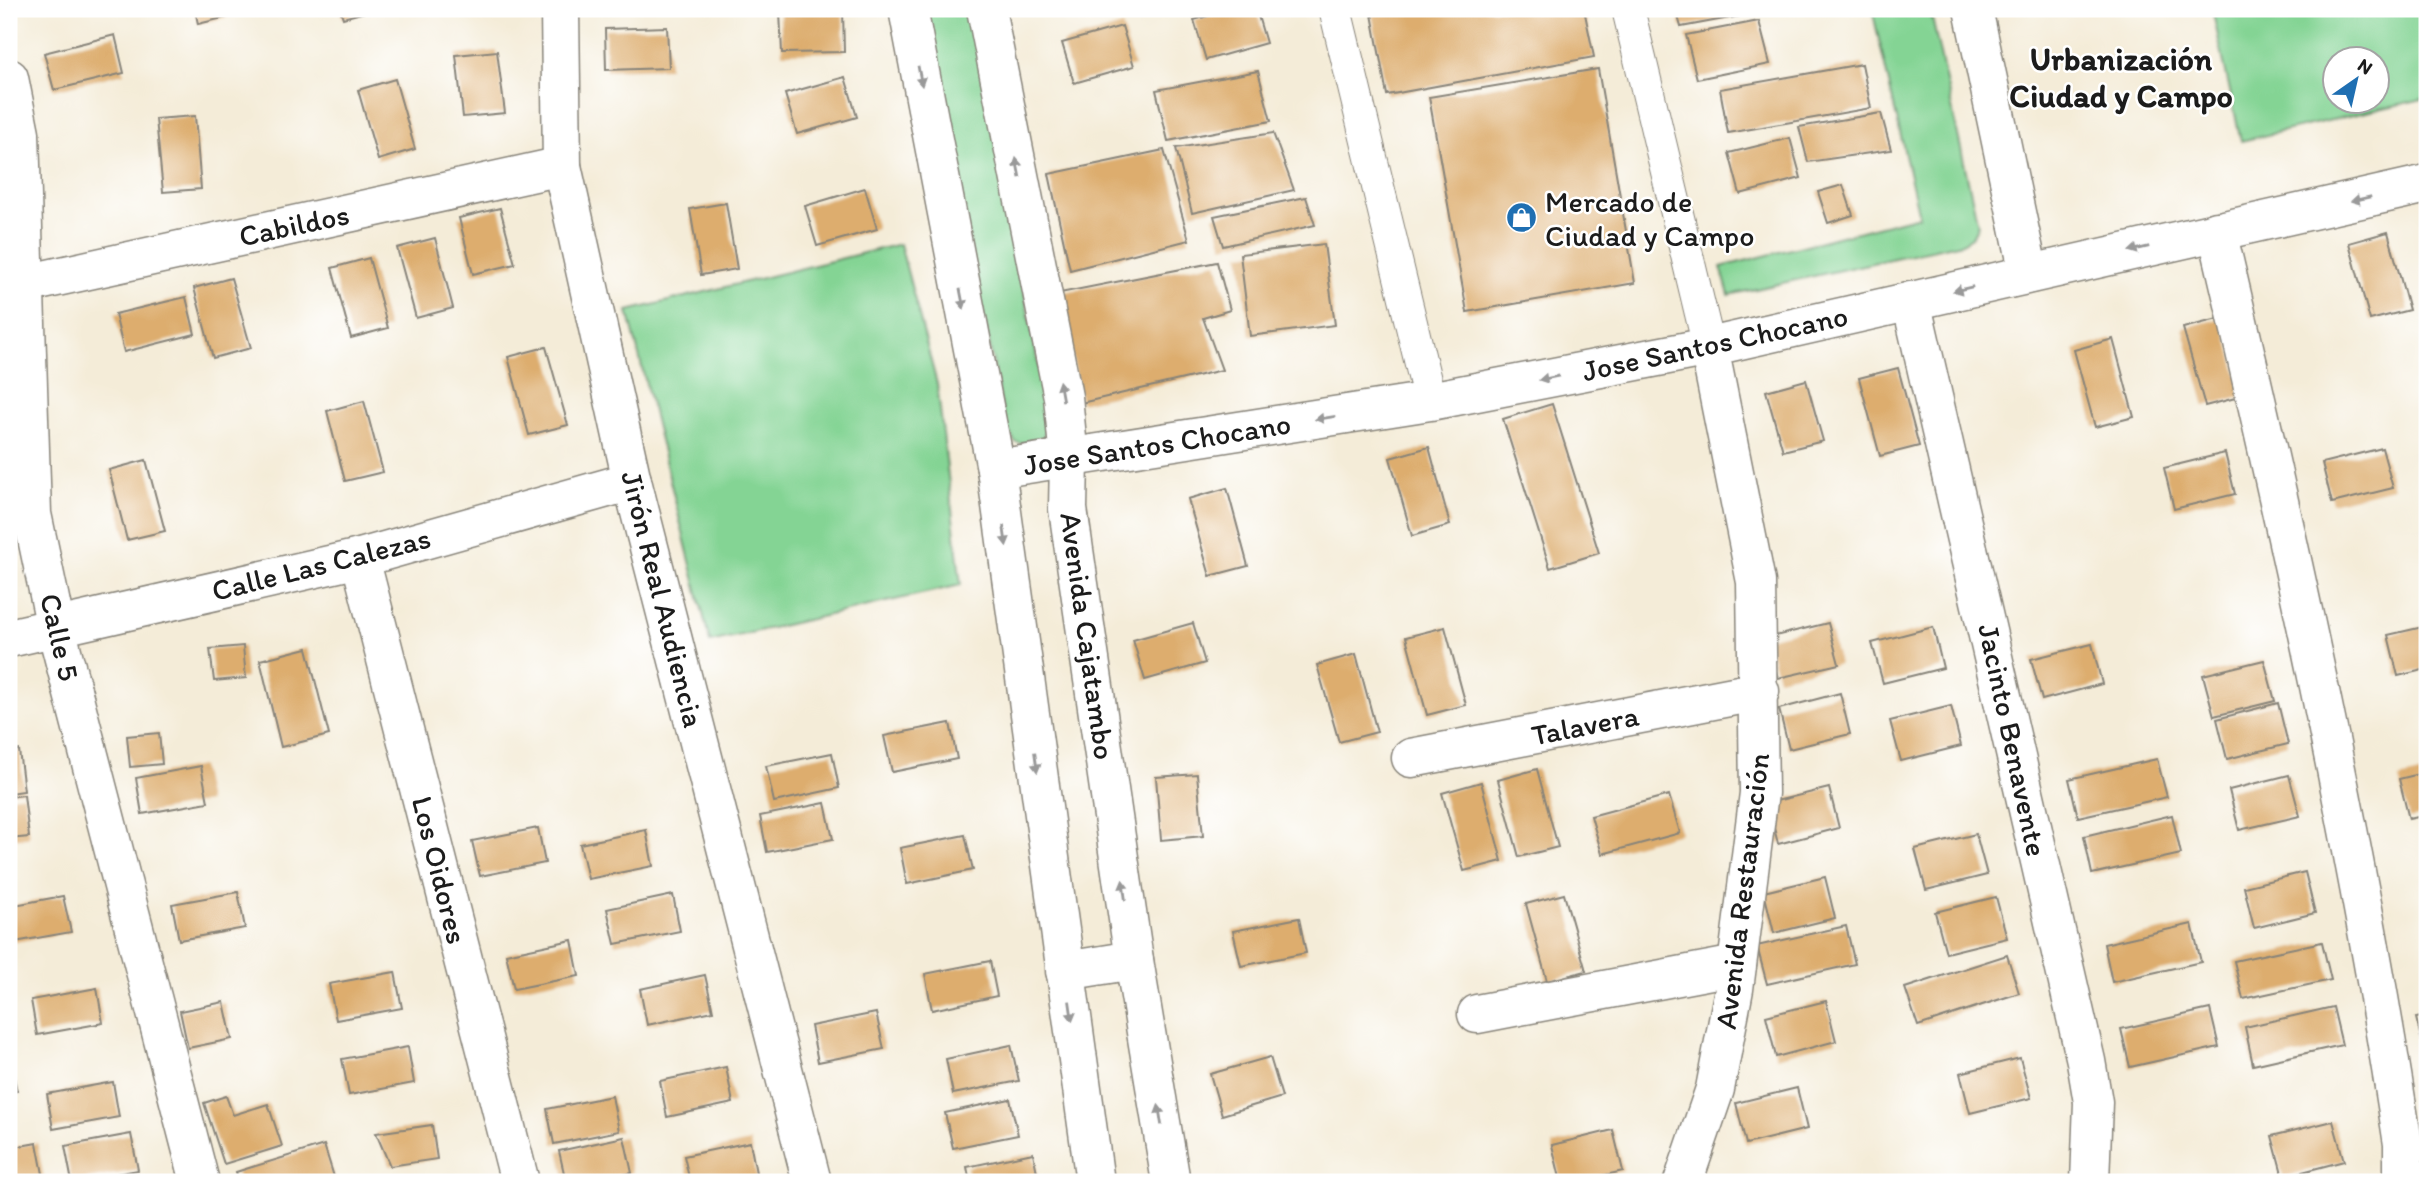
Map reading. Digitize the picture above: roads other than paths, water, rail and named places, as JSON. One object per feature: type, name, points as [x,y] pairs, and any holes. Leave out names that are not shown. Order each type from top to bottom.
[{"type":"street","name":"Jirón Real Audiencia","points":[[560,9],[562,166],[632,481],[812,1182]]},
{"type":"street","points":[[908,9],[996,469],[1095,1182]]},
{"type":"street","name":"Avenida Cajatambo","points":[[986,9],[1063,397],[1069,459],[1068,509],[1134,960],[1171,1182]]},
{"type":"street","points":[[1335,9],[1430,401]]},
{"type":"street","points":[[1628,9],[1709,347]]},
{"type":"street","points":[[1973,9],[2029,274]]},
{"type":"street","name":"Calle 5","points":[[9,78],[20,133],[32,514],[56,628],[200,1182]]},
{"type":"street","name":"Cabildos","points":[[25,284],[562,166]]},
{"type":"street","name":"Jose Santos Chocano","points":[[996,469],[1430,401],[1709,347],[2427,184]]},
{"type":"street","points":[[2217,231],[2294,564],[2352,841],[2401,1131],[2403,1182]]},
{"type":"street","name":"Jacinto Benavente","points":[[1911,300],[2087,1061],[2093,1102],[2090,1182]]},
{"type":"street","name":"Avenida Restauración","points":[[1683,1182],[1714,1090],[1737,964],[1759,793],[1760,691],[1756,582],[1709,347]]},
{"type":"street","name":"Calle Las Calezas","points":[[9,638],[360,558],[632,481]]},
{"type":"street","name":"Los Oidores","points":[[360,558],[520,1182]]},
{"type":"street","name":"Talavera","points":[[1411,758],[1760,691]]},
{"type":"street","points":[[1065,971],[1134,960]]},
{"type":"street","points":[[1477,1013],[1737,964]]},
{"type":"place","name":"Mercado de Ciudad y Campo","points":[[1522,218]]},
{"type":"district","name":"Urbanización Ciudad y Campo","points":[[2121,78]]}]
